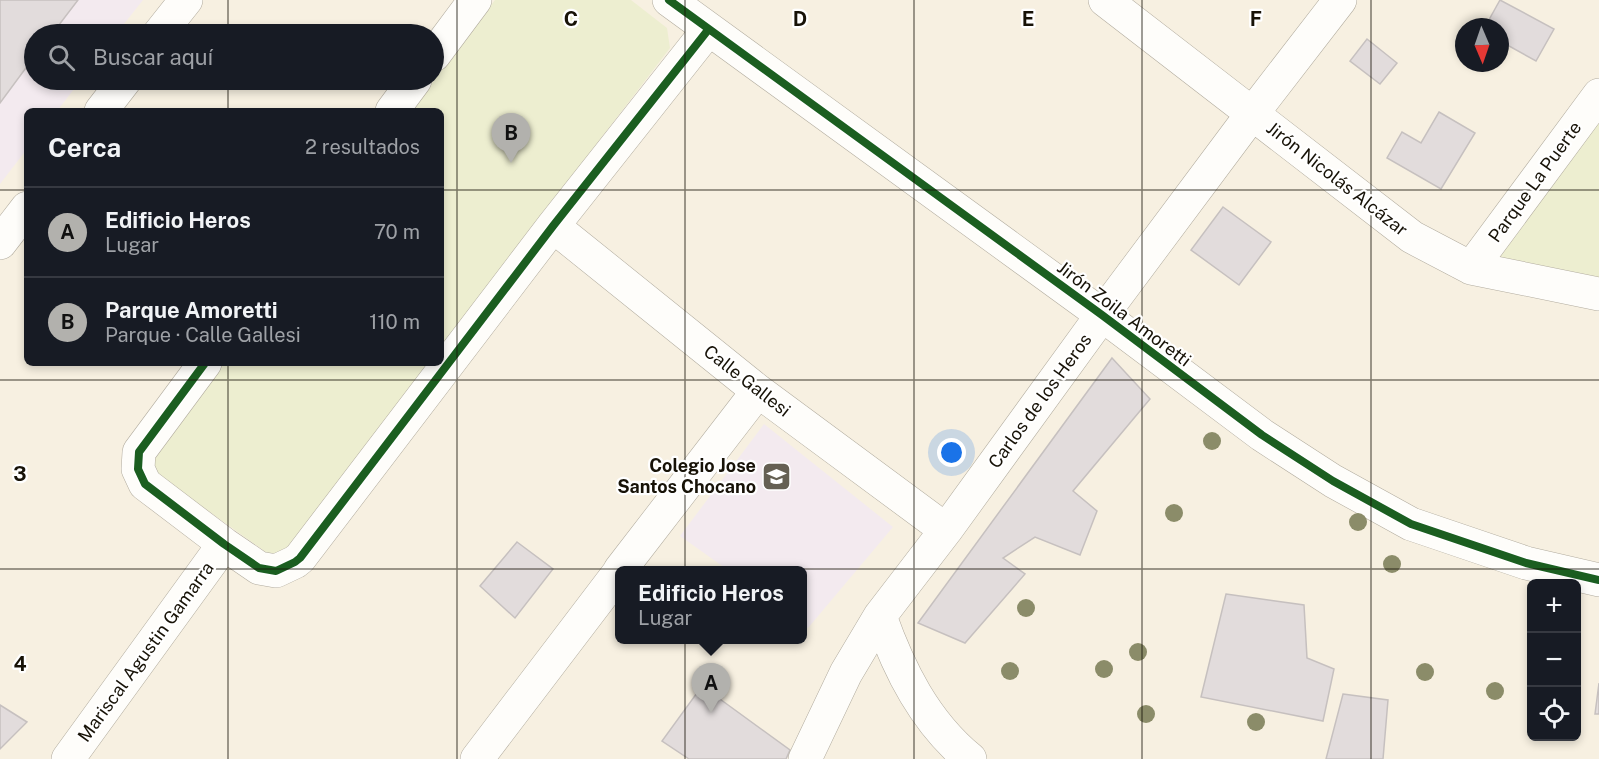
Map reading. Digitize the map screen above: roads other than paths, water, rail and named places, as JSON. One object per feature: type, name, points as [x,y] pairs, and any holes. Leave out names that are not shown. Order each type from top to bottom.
[{"type":"street","points":[[167,24],[186,0]]},
{"type":"street","points":[[444,42],[475,0]]},
{"type":"street","name":"Jirón Zoila Amoretti","points":[[669,0],[1102,315],[1262,435],[1333,481],[1411,525],[1526,564],[1599,580]]},
{"type":"street","name":"Jirón Nicolás Alcázar","points":[[1105,0],[1412,237],[1471,268],[1599,294]]},
{"type":"street","name":"Carlos de los Heros","points":[[806,759],[846,673],[880,616],[946,530],[1252,114],[1340,0]]},
{"type":"street","points":[[203,366],[139,452],[138,469],[145,484],[224,544],[258,568],[276,572],[296,562],[553,226],[708,30]]},
{"type":"street","points":[[103,108],[117,90]]},
{"type":"street","points":[[394,108],[408,90]]},
{"type":"street","name":"Parque La Puerte","points":[[1471,268],[1599,95]]},
{"type":"street","points":[[0,243],[24,212]]},
{"type":"street","name":"Calle Gallesi","points":[[553,226],[758,391],[946,530]]},
{"type":"street","points":[[624,566],[758,391]]},
{"type":"street","name":"Mariscal Agustin Gamarra","points":[[68,759],[224,544]]},
{"type":"street","points":[[477,759],[615,578]]},
{"type":"street","points":[[880,616],[893,652],[911,687],[938,727],[970,759]]},
{"type":"place","name":"Parque Amoretti","points":[[511,163]]},
{"type":"place","name":"Colegio Jose Santos Chocano","points":[[777,476]]},
{"type":"place","name":"Edificio Heros","points":[[711,713]]}]
